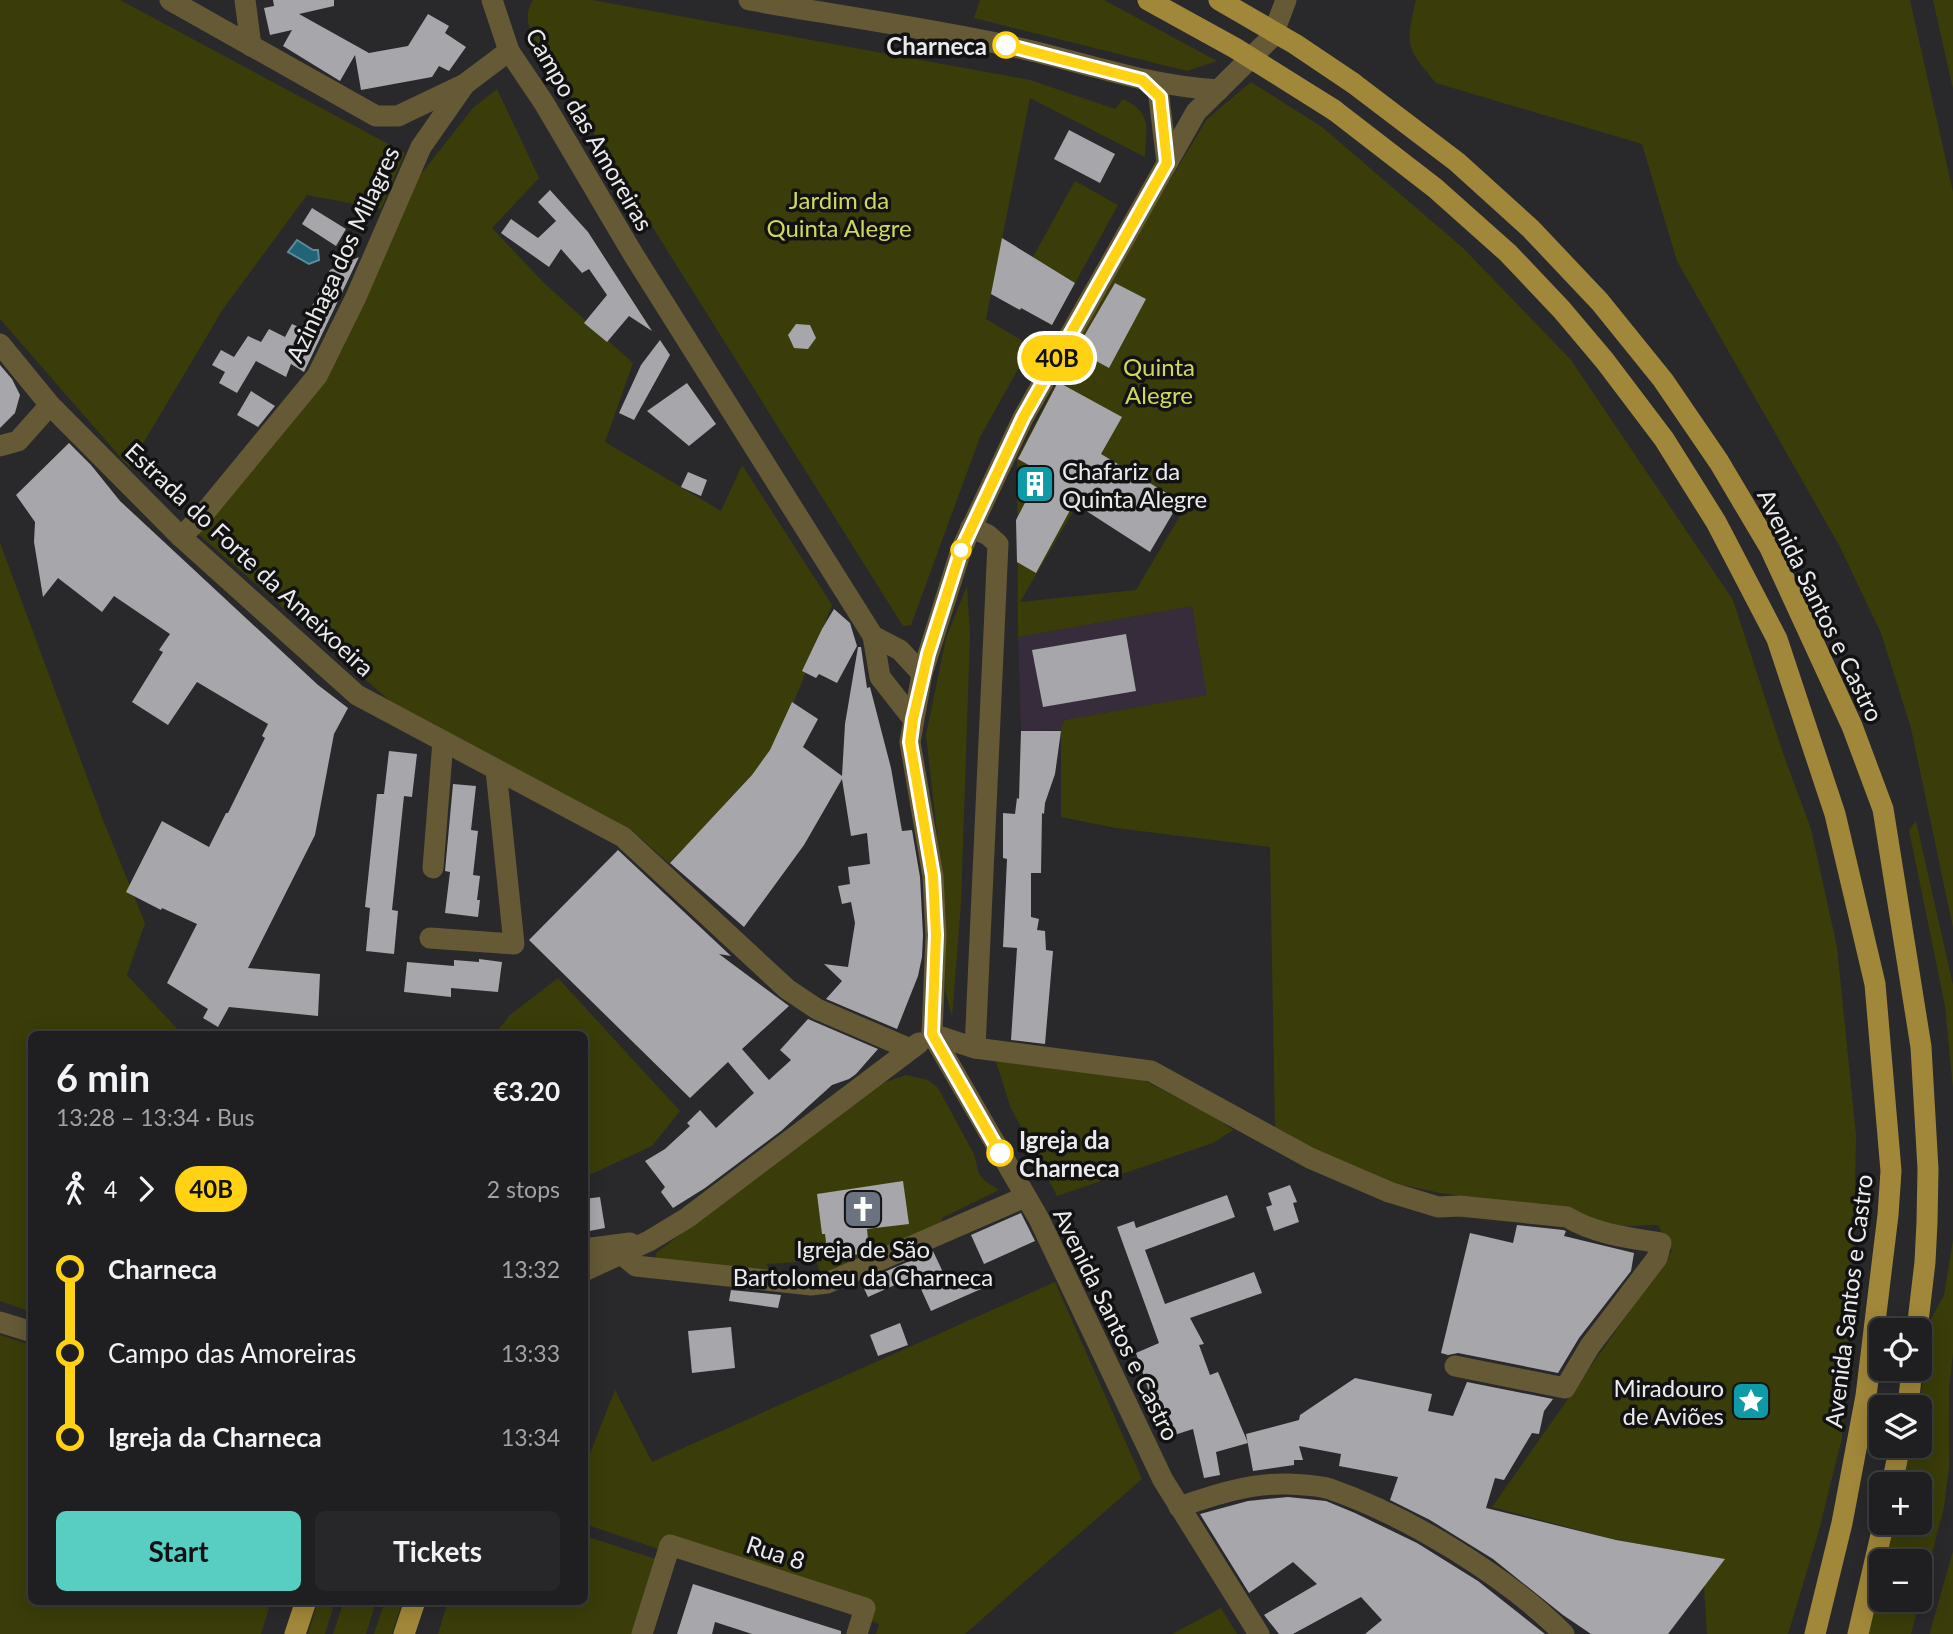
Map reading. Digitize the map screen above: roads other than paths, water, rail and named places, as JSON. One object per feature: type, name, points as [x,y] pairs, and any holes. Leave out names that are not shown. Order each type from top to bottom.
[{"type":"main road","name":"Avenida Santos e Castro","points":[[1147,0],[1235,48],[1334,110],[1456,205],[1508,253],[1562,310],[1635,400],[1690,480],[1740,565],[1777,639],[1835,814],[1875,984],[1891,1171],[1866,1396],[1842,1523],[1815,1634]]},
{"type":"main road","name":"Avenida Santos e Castro","points":[[1219,0],[1295,44],[1418,130],[1467,170],[1531,229],[1574,273],[1692,420],[1770,548],[1852,726],[1883,808],[1921,1047],[1928,1169],[1925,1262],[1918,1318]]},
{"type":"main road","points":[[1858,1634],[1881,1535]]},
{"type":"main road","points":[[295,1634],[305,1605]]},
{"type":"main road","points":[[404,1634],[414,1605]]},
{"type":"street","points":[[170,0],[376,116],[398,116],[465,84],[509,51]]},
{"type":"street","points":[[245,0],[251,46]]},
{"type":"street","name":"Campo das Amoreiras","points":[[492,0],[509,51],[544,103],[632,254],[873,636],[880,677],[913,719]]},
{"type":"street","points":[[749,0],[1005,45],[1142,80],[1185,88],[1219,90]]},
{"type":"street","points":[[1242,0],[1272,37]]},
{"type":"street","points":[[932,1034],[936,935],[933,876],[910,742],[922,674],[939,613],[961,550],[1023,418],[1167,163],[1196,112],[1272,37],[1286,0]]},
{"type":"street","points":[[1142,80],[1160,97],[1196,112]]},
{"type":"street","name":"Azinhaga dos Milagres","points":[[180,537],[201,517],[317,376],[356,297],[421,147],[465,84]]},
{"type":"street","points":[[1160,97],[1167,163]]},
{"type":"street","name":"Estrada do Forte da Ameixoeira","points":[[0,345],[50,405],[180,537],[357,695],[624,836],[787,989],[862,1030],[910,1049]]},
{"type":"street","points":[[0,446],[18,441],[50,405]]},
{"type":"street","points":[[971,527],[988,535],[998,544],[975,1048]]},
{"type":"street","name":"Campo das Amoreiras","points":[[873,636],[900,650],[922,674]]},
{"type":"street","points":[[433,868],[443,740]]},
{"type":"street","points":[[430,938],[514,944],[496,770]]},
{"type":"street","points":[[932,1034],[975,1048],[1151,1071],[1310,1158],[1389,1192],[1438,1207],[1460,1206],[1567,1217],[1581,1226],[1661,1243],[1657,1258],[1590,1346],[1565,1388],[1455,1366]]},
{"type":"street","points":[[588,1269],[649,1241],[687,1218],[932,1034]]},
{"type":"street","name":"Avenida Santos e Castro","points":[[932,1034],[1039,1219],[1163,1480],[1259,1634]]},
{"type":"street","points":[[620,1253],[636,1266],[811,1285],[827,1283],[1025,1196]]},
{"type":"street","points":[[588,1249],[649,1241]]},
{"type":"street","points":[[0,1322],[28,1331]]},
{"type":"street","points":[[1179,1507],[1233,1489],[1286,1484],[1328,1489],[1384,1511],[1463,1555],[1543,1612],[1564,1634]]},
{"type":"street","name":"Rua 8","points":[[642,1634],[670,1545],[865,1608],[857,1634]]},
{"type":"water","points":[[297,240],[313,250],[318,250],[319,260],[309,264],[288,252]]},
{"type":"place","name":"Charneca","points":[[1006,45]]},
{"type":"place","name":"Chafariz da Quinta Alegre","points":[[1035,484]]},
{"type":"place","name":"Igreja da Charneca","points":[[1000,1153]]},
{"type":"place","name":"Igreja de São Bartolomeu da Charneca","points":[[863,1209]]},
{"type":"place","name":"Miradouro de Aviões","points":[[1751,1401]]},
{"type":"park label","name":"Jardim da Quinta Alegre","points":[[839,213]]},
{"type":"park label","name":"Quinta Alegre","points":[[1159,380]]}]
